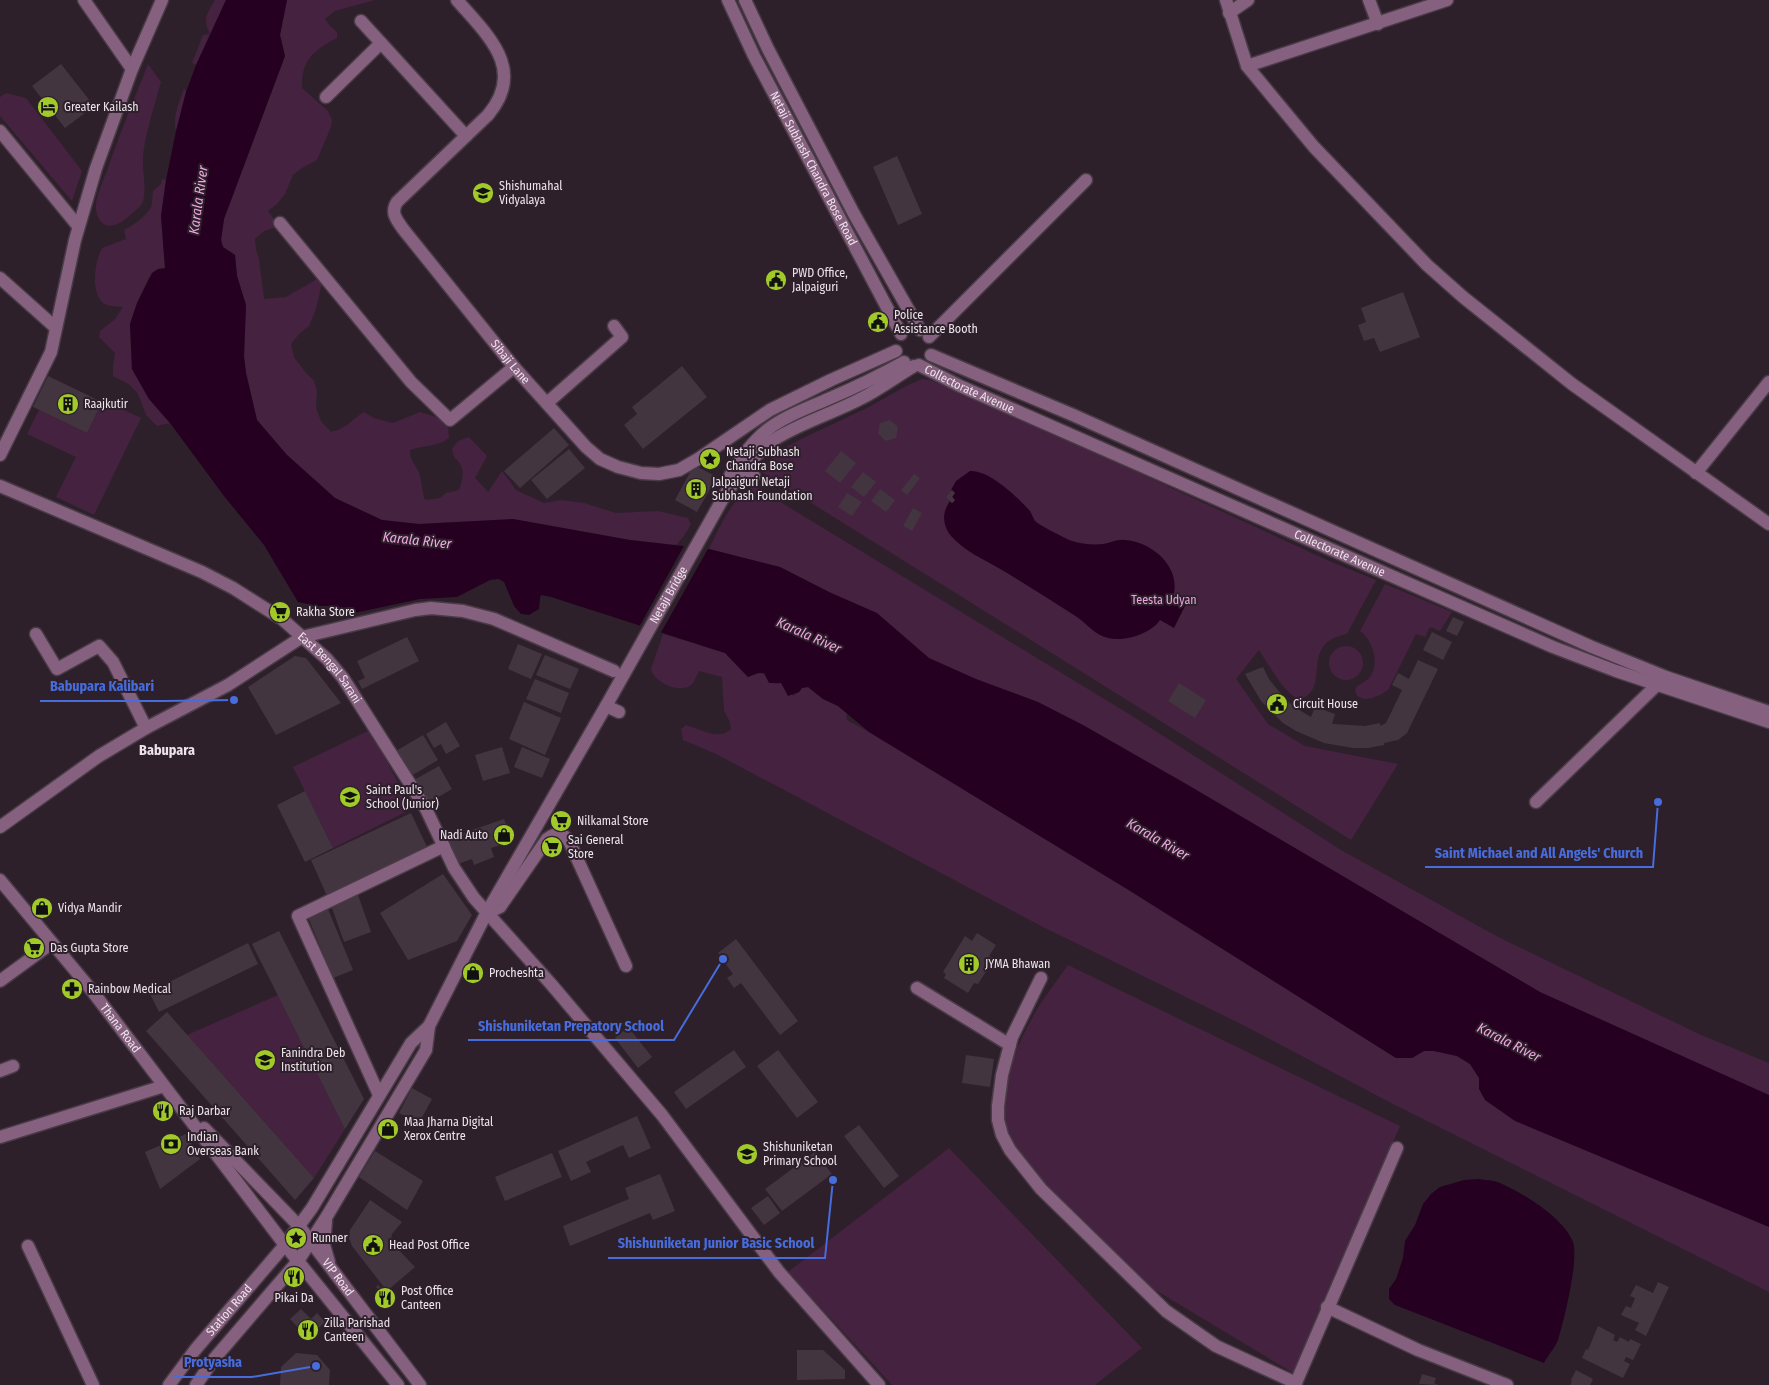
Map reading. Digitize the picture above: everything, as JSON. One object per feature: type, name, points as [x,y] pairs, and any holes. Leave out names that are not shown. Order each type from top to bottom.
[{"type":"street","points":[[84,0],[132,69]]},
{"type":"street","points":[[0,455],[51,352],[78,226],[96,168],[132,69],[162,0]]},
{"type":"street","points":[[148,34],[169,0]]},
{"type":"street","name":"Sibaji Lane","points":[[457,0],[492,40],[502,59],[504,69],[502,90],[494,107],[397,202],[394,214],[399,224],[514,366],[586,447],[600,459],[618,467],[640,473],[659,474],[679,470],[698,459],[762,414],[788,400],[896,351]]},
{"type":"street","name":"Netaji Subhash Chandra Bose Road","points":[[728,0],[754,56],[901,334]]},
{"type":"street","name":"Netaji Subhash Chandra Bose Road","points":[[745,0],[768,49],[832,171],[925,333]]},
{"type":"street","points":[[1226,0],[1247,66],[1314,147],[1434,271],[1463,297],[1572,384],[1769,524]]},
{"type":"street","points":[[1229,13],[1248,0]]},
{"type":"street","points":[[1369,0],[1378,24]]},
{"type":"street","points":[[1247,66],[1447,0]]},
{"type":"street","points":[[361,21],[466,136]]},
{"type":"street","points":[[326,97],[381,43]]},
{"type":"street","points":[[0,131],[78,226]]},
{"type":"street","points":[[925,333],[1086,180]]},
{"type":"street","points":[[280,223],[411,382],[450,420],[514,366]]},
{"type":"street","points":[[0,278],[56,328]]},
{"type":"street","points":[[546,403],[622,337],[614,326]]},
{"type":"street","points":[[706,528],[722,491],[737,464],[754,442],[768,429],[800,411],[856,387],[912,364],[924,363],[931,354],[932,342],[925,333],[910,330],[901,334],[897,339],[896,351],[912,364]]},
{"type":"street","name":"Collectorate Avenue","points":[[931,354],[1215,478],[1592,647],[1661,681]]},
{"type":"street","points":[[706,528],[726,493],[748,473],[762,450],[791,430],[862,398],[912,364]]},
{"type":"street","name":"Collectorate Avenue","points":[[912,364],[1097,451],[1208,494],[1553,647],[1745,708],[1769,712]]},
{"type":"street","points":[[1696,472],[1769,382]]},
{"type":"street","points":[[1208,494],[1215,478]]},
{"type":"street","name":"East Bengal Sarani","points":[[0,486],[202,572],[233,588],[282,619],[327,659],[351,689],[426,809],[454,868],[474,898],[557,991],[662,1115],[780,1273],[879,1385]]},
{"type":"street","name":"Netaji Bridge","points":[[429,1026],[487,912],[706,528]]},
{"type":"street","points":[[1386,572],[1393,558]]},
{"type":"street","points":[[0,827],[99,756],[146,728],[228,685],[302,637],[415,610],[431,608],[464,611],[494,619],[614,671]]},
{"type":"street","points":[[36,634],[56,668],[99,646],[113,662],[146,728]]},
{"type":"street","points":[[1536,802],[1661,681]]},
{"type":"street","points":[[606,706],[619,712]]},
{"type":"street","name":"Collectorate Avenue","points":[[1745,708],[1769,722]]},
{"type":"street","points":[[487,912],[500,908],[547,839],[554,834],[560,833],[566,836],[570,843],[626,966]]},
{"type":"street","points":[[379,1095],[298,916],[444,846]]},
{"type":"street","name":"Thana Road","points":[[0,880],[93,992],[271,1227],[291,1236]]},
{"type":"street","points":[[0,981],[52,943]]},
{"type":"street","points":[[1041,978],[1010,1045],[1001,1082],[998,1120],[1002,1135],[1010,1150],[1041,1189],[1166,1311],[1216,1346],[1295,1384],[1397,1148]]},
{"type":"street","points":[[917,988],[1010,1045]]},
{"type":"street","name":"Station Road","points":[[169,1385],[195,1350],[273,1259],[312,1208],[412,1042],[429,1026]]},
{"type":"street","name":"Station Road","points":[[196,1385],[214,1359],[304,1252],[426,1050],[429,1026]]},
{"type":"street","points":[[0,1071],[13,1066]]},
{"type":"street","points":[[0,1137],[164,1086]]},
{"type":"street","name":"Thana Road","points":[[164,1086],[284,1210],[291,1236]]},
{"type":"street","points":[[284,1210],[288,1214],[298,1216],[309,1212],[312,1208]]},
{"type":"street","points":[[327,1216],[324,1226],[324,1245],[327,1258],[340,1281]]},
{"type":"street","points":[[271,1227],[275,1245],[273,1259]]},
{"type":"street","points":[[291,1236],[304,1252]]},
{"type":"street","points":[[291,1236],[304,1252]]},
{"type":"street","points":[[28,1246],[93,1385]]},
{"type":"street","name":"VIP Road","points":[[304,1252],[308,1274],[398,1385]]},
{"type":"street","name":"VIP Road","points":[[304,1252],[340,1281],[420,1385]]},
{"type":"street","points":[[285,1276],[292,1272],[308,1274]]},
{"type":"street","points":[[1327,1308],[1418,1350],[1507,1385]]},
{"type":"green space","points":[[215,0],[226,0],[196,65],[192,63],[203,35],[210,34],[206,20]]},
{"type":"green space","points":[[287,0],[375,0],[335,11],[325,19],[337,32],[337,38],[310,57],[304,70],[302,88],[328,111],[332,120],[331,127],[317,160],[293,175],[285,194],[268,211],[279,226],[264,231],[255,239],[264,299],[286,297],[319,278],[322,283],[316,309],[309,326],[291,344],[294,357],[314,381],[317,391],[316,408],[321,421],[331,432],[345,426],[364,412],[374,418],[393,423],[420,412],[443,419],[448,423],[449,438],[435,444],[410,450],[411,457],[419,472],[425,500],[440,498],[446,493],[459,490],[463,474],[452,449],[458,441],[469,437],[487,456],[475,478],[488,492],[502,471],[516,490],[544,503],[561,500],[584,503],[616,513],[658,511],[688,518],[691,524],[676,545],[630,540],[513,519],[419,524],[382,520],[335,498],[287,455],[257,420],[244,356],[246,305],[237,276],[235,255],[223,247],[221,240],[224,219],[285,56],[280,35]]},
{"type":"green space","points":[[148,64],[161,82],[145,141],[143,164],[145,190],[143,201],[138,209],[123,221],[109,226],[102,223],[98,217],[96,204]]},
{"type":"green space","points":[[184,88],[186,92],[176,131],[176,115]]},
{"type":"green space","points":[[6,93],[26,98],[82,171],[72,201],[0,116],[0,97]]},
{"type":"green space","points":[[162,179],[166,180],[161,216],[165,268],[148,279],[130,324],[132,369],[149,399],[170,423],[157,426],[146,415],[138,394],[130,385],[113,376],[115,353],[99,337],[100,331],[115,319],[123,307],[110,306],[103,303],[96,291],[95,276],[97,260],[102,248],[126,239],[124,230],[139,220],[149,210],[152,205],[153,191],[161,184]]},
{"type":"green space","name":"Teesta Udyan","points":[[922,379],[930,380],[1083,447],[1329,561],[1376,580],[1347,634],[1332,639],[1323,647],[1317,665],[1315,685],[1310,693],[1301,699],[1290,693],[1278,679],[1259,650],[1236,679],[1268,724],[1305,746],[1398,764],[1351,840],[760,471],[778,452],[799,440],[867,408]]},
{"type":"green space","points":[[103,400],[141,418],[94,515],[56,497],[76,457],[27,434],[39,410],[87,433]]},
{"type":"green space","points":[[754,486],[1129,714],[1341,850],[1500,938],[1701,1035],[1769,1063],[1769,1111],[1753,1113],[1001,700],[839,608],[829,592],[780,567],[709,549],[732,506]]},
{"type":"green space","points":[[1385,584],[1452,612],[1440,631],[1430,627],[1425,637],[1416,634],[1388,690],[1372,698],[1364,699],[1357,696],[1355,690],[1370,677],[1373,672],[1375,659],[1372,646],[1360,631]]},
{"type":"green space","points":[[663,634],[725,653],[748,677],[763,674],[775,684],[781,683],[793,696],[802,688],[808,687],[823,699],[846,712],[847,720],[1127,889],[1396,1058],[1412,1058],[1424,1051],[1457,1056],[1470,1064],[1479,1078],[1479,1089],[1769,1224],[1769,1292],[1391,1103],[1245,1026],[1041,926],[716,754],[683,740],[681,729],[686,725],[715,734],[721,734],[731,729],[730,722],[724,711],[722,677],[699,671],[692,684],[686,687],[673,687],[662,682],[653,674],[651,669]]},
{"type":"green space","points":[[1346,646],[1353,647],[1358,651],[1362,656],[1362,670],[1358,675],[1353,679],[1346,680],[1339,679],[1334,675],[1330,670],[1329,663],[1330,656],[1334,651],[1339,647]]},
{"type":"green space","name":"Saint Paul's School (Junior)","points":[[370,730],[412,809],[333,848],[293,767]]},
{"type":"green space","points":[[1068,965],[1400,1126],[1293,1373],[1152,1288],[1052,1192],[1023,1159],[1014,1144],[1008,1133],[1003,1114],[1007,1075],[1027,1027],[1040,1004]]},
{"type":"green space","points":[[278,995],[345,1129],[314,1178],[187,1035]]},
{"type":"green space","points":[[949,1148],[1142,1348],[1095,1385],[892,1385],[788,1272]]},
{"type":"water","name":"Karala River","points":[[226,0],[287,0],[280,35],[285,56],[224,219],[221,240],[223,247],[235,255],[237,276],[246,305],[244,356],[246,373],[257,420],[287,455],[335,498],[382,520],[419,524],[513,519],[630,540],[709,549],[780,567],[829,592],[877,613],[929,658],[976,679],[1038,702],[1083,725],[1540,992],[1769,1095],[1769,1227],[1515,1121],[1485,1100],[1479,1089],[1479,1078],[1470,1064],[1457,1056],[1424,1051],[1412,1058],[1396,1058],[1127,889],[869,732],[838,706],[823,699],[808,687],[802,688],[799,692],[788,696],[781,683],[769,683],[764,673],[748,677],[725,653],[551,597],[541,595],[539,609],[529,615],[521,614],[514,606],[504,582],[499,579],[490,580],[457,597],[420,599],[345,615],[334,606],[317,606],[298,602],[264,545],[224,496],[170,423],[149,399],[132,369],[130,324],[137,303],[152,273],[158,269],[165,268],[161,216],[176,131],[186,92],[196,65]]},
{"type":"water","points":[[970,471],[986,475],[1003,485],[1025,505],[1035,521],[1069,540],[1087,544],[1103,544],[1125,540],[1146,546],[1155,551],[1163,558],[1173,576],[1175,586],[1173,597],[1186,604],[1174,628],[1160,620],[1156,625],[1137,636],[1122,639],[1103,637],[1068,611],[962,546],[948,532],[944,514],[950,501],[952,503],[955,500],[952,497],[955,493],[951,490],[956,481]]},
{"type":"water","points":[[1478,1179],[1500,1183],[1542,1207],[1561,1224],[1573,1242],[1574,1262],[1564,1319],[1557,1343],[1544,1363],[1395,1305],[1389,1299],[1389,1289],[1396,1279],[1403,1258],[1405,1241],[1415,1225],[1423,1204],[1440,1187],[1464,1180]]},
{"type":"pier","points":[[685,544],[709,547],[659,636],[638,629]]},
{"type":"building","points":[[61,64],[94,106],[65,128],[32,86]]},
{"type":"building","points":[[897,156],[922,214],[898,225],[873,167]]},
{"type":"building","points":[[1403,292],[1420,337],[1380,352],[1374,338],[1364,341],[1358,325],[1366,322],[1361,308]]},
{"type":"building","name":"Police Assistance Booth","points":[[879,317],[882,325],[877,327],[873,319]]},
{"type":"building","points":[[682,366],[707,397],[643,449],[624,425],[637,414],[632,407]]},
{"type":"building","name":"Raajkutir","points":[[48,376],[102,402],[87,433],[33,407]]},
{"type":"building","points":[[890,420],[898,427],[896,438],[885,441],[878,433],[880,423]]},
{"type":"building","points":[[554,428],[569,445],[520,488],[504,471]]},
{"type":"building","points":[[569,449],[585,468],[547,499],[531,480]]},
{"type":"building","points":[[841,451],[856,463],[840,483],[825,471]]},
{"type":"building","name":"Jalpaiguri Netaji Subhash Foundation","points":[[694,465],[717,477],[697,512],[675,500]]},
{"type":"building","points":[[863,472],[876,482],[864,497],[851,487]]},
{"type":"building","points":[[914,474],[920,478],[907,495],[901,490]]},
{"type":"building","points":[[880,489],[895,500],[886,512],[871,501]]},
{"type":"building","points":[[952,490],[955,493],[952,497],[955,500],[952,503],[946,497]]},
{"type":"building","points":[[847,493],[862,502],[852,516],[838,507]]},
{"type":"building","points":[[913,508],[922,513],[912,531],[903,526]]},
{"type":"building","points":[[1453,617],[1464,622],[1457,636],[1446,631]]},
{"type":"building","points":[[1432,632],[1452,642],[1443,660],[1423,650]]},
{"type":"building","points":[[407,637],[419,661],[362,689],[358,681],[365,678],[357,661]]},
{"type":"building","points":[[518,644],[542,654],[531,679],[508,669]]},
{"type":"building","points":[[545,655],[579,669],[570,689],[536,675]]},
{"type":"building","points":[[295,656],[306,658],[341,703],[276,735],[248,687]]},
{"type":"building","name":"Circuit House","points":[[1418,660],[1438,669],[1407,733],[1398,740],[1368,748],[1353,748],[1324,743],[1296,731],[1283,723],[1261,701],[1245,674],[1263,667],[1269,679],[1285,699],[1311,717],[1315,707],[1335,714],[1332,724],[1365,726],[1380,723],[1380,726],[1386,723],[1402,690],[1392,685],[1398,673],[1409,679]]},
{"type":"building","points":[[535,679],[569,693],[561,713],[526,699]]},
{"type":"building","points":[[1179,683],[1206,700],[1195,718],[1168,701]]},
{"type":"building","points":[[524,702],[561,718],[545,755],[509,739]]},
{"type":"building","points":[[446,722],[460,746],[446,754],[441,744],[434,748],[426,734]]},
{"type":"building","points":[[423,735],[438,760],[411,776],[396,751]]},
{"type":"building","points":[[502,747],[510,773],[483,781],[475,755]]},
{"type":"building","points":[[522,747],[550,759],[542,778],[514,767]]},
{"type":"building","points":[[439,766],[452,789],[428,803],[414,780]]},
{"type":"building","points":[[305,791],[333,848],[305,862],[277,805]]},
{"type":"building","points":[[411,813],[428,849],[327,896],[311,860]]},
{"type":"building","points":[[504,819],[509,832],[501,845],[491,848],[494,857],[474,865],[472,859],[455,865],[446,839]]},
{"type":"building","points":[[443,874],[472,915],[457,941],[408,960],[380,913]]},
{"type":"building","points":[[358,895],[371,932],[344,942],[331,905]]},
{"type":"building","points":[[328,909],[353,970],[333,978],[308,917]]},
{"type":"building","points":[[279,931],[364,1099],[345,1129],[252,944]]},
{"type":"building","name":"JYMA Bhawan","points":[[977,933],[996,945],[989,956],[994,959],[978,984],[974,983],[968,993],[944,978],[946,974],[943,972],[965,936],[972,941]]},
{"type":"building","points":[[736,939],[798,1021],[780,1035],[741,983],[734,988],[727,978],[733,974],[718,953]]},
{"type":"building","points":[[248,943],[258,964],[159,1012],[149,992]]},
{"type":"building","points":[[167,1012],[314,1178],[295,1200],[146,1031]]},
{"type":"building","points":[[628,1027],[652,1057],[638,1068],[615,1038]]},
{"type":"building","points":[[734,1050],[746,1067],[686,1109],[674,1092]]},
{"type":"building","points":[[778,1050],[818,1102],[797,1118],[757,1066]]},
{"type":"building","points":[[966,1055],[994,1059],[990,1087],[962,1083]]},
{"type":"building","points":[[412,1088],[432,1099],[419,1123],[399,1113]]},
{"type":"building","points":[[637,1116],[651,1148],[629,1158],[623,1145],[586,1162],[591,1172],[571,1181],[558,1151]]},
{"type":"building","points":[[859,1125],[899,1176],[884,1188],[844,1136]]},
{"type":"building","points":[[186,1134],[200,1159],[160,1189],[145,1152]]},
{"type":"building","points":[[375,1151],[423,1181],[407,1210],[359,1177]]},
{"type":"building","points":[[815,1152],[832,1174],[782,1211],[765,1189]]},
{"type":"building","points":[[552,1153],[562,1177],[505,1201],[495,1177]]},
{"type":"building","points":[[660,1174],[675,1211],[653,1220],[650,1213],[570,1246],[563,1226],[629,1199],[625,1188]]},
{"type":"building","points":[[768,1196],[780,1213],[764,1225],[751,1208]]},
{"type":"building","name":"Head Post Office","points":[[370,1200],[402,1222],[392,1234],[391,1239],[393,1244],[415,1267],[387,1291],[352,1246],[349,1238],[350,1230]]},
{"type":"building","points":[[1658,1282],[1669,1287],[1646,1336],[1635,1330],[1639,1323],[1621,1315],[1626,1306],[1631,1308],[1635,1298],[1630,1296],[1636,1285],[1653,1293]]},
{"type":"building","name":"Post Office Canteen","points":[[378,1285],[394,1303],[388,1308],[376,1293],[379,1290],[376,1287]]},
{"type":"building","name":"Zilla Parishad Canteen","points":[[301,1309],[311,1319],[317,1313],[325,1322],[308,1338],[290,1319]]},
{"type":"building","points":[[1598,1326],[1615,1335],[1613,1340],[1617,1342],[1620,1337],[1629,1342],[1630,1339],[1641,1344],[1633,1360],[1626,1357],[1624,1361],[1630,1364],[1623,1378],[1582,1358],[1586,1349],[1588,1350]]},
{"type":"building","points":[[797,1350],[823,1350],[845,1370],[845,1379],[797,1380]]},
{"type":"building","points":[[296,1353],[317,1355],[330,1370],[329,1385],[280,1385],[281,1367]]},
{"type":"building","points":[[1576,1370],[1593,1379],[1590,1385],[1570,1385]]},
{"type":"building","points":[[1422,1374],[1436,1378],[1434,1383],[1438,1385],[1419,1384]]},
{"type":"place","name":"Greater Kailash","points":[[48,107]]},
{"type":"place","name":"Shishumahal Vidyalaya","points":[[483,193]]},
{"type":"place","name":"PWD Office, Jalpaiguri","points":[[776,280]]},
{"type":"place","name":"Police Assistance Booth","points":[[878,322]]},
{"type":"place","name":"Raajkutir","points":[[68,404]]},
{"type":"place","name":"Netaji Subhash Chandra Bose","points":[[710,459]]},
{"type":"place","name":"Jalpaiguri Netaji Subhash Foundation","points":[[696,489]]},
{"type":"place","name":"Rakha Store","points":[[280,612]]},
{"type":"place","name":"Babupara Kalibari","points":[[234,700]]},
{"type":"place","name":"Circuit House","points":[[1277,704]]},
{"type":"place","name":"Saint Paul's School (Junior)","points":[[350,797]]},
{"type":"place","name":"Saint Michael and All Angels' Church","points":[[1658,802]]},
{"type":"place","name":"Nilkamal Store","points":[[561,821]]},
{"type":"place","name":"Nadi Auto","points":[[504,835]]},
{"type":"place","name":"Sai General Store","points":[[552,847]]},
{"type":"place","name":"Vidya Mandir","points":[[42,908]]},
{"type":"place","name":"Das Gupta Store","points":[[34,948]]},
{"type":"place","name":"Shishuniketan Prepatory School","points":[[723,959]]},
{"type":"place","name":"JYMA Bhawan","points":[[969,964]]},
{"type":"place","name":"Procheshta","points":[[473,973]]},
{"type":"place","name":"Rainbow Medical","points":[[72,989]]},
{"type":"place","name":"Fanindra Deb Institution","points":[[265,1060]]},
{"type":"place","name":"Raj Darbar","points":[[163,1111]]},
{"type":"place","name":"Maa Jharna Digital Xerox Centre","points":[[388,1129]]},
{"type":"place","name":"Indian Overseas Bank","points":[[171,1144]]},
{"type":"place","name":"Shishuniketan Primary School","points":[[747,1154]]},
{"type":"place","name":"Shishuniketan Junior Basic School","points":[[833,1180]]},
{"type":"place","name":"Runner","points":[[296,1238]]},
{"type":"place","name":"Head Post Office","points":[[373,1245]]},
{"type":"place","name":"Pikai Da","points":[[294,1277]]},
{"type":"place","name":"Post Office Canteen","points":[[385,1298]]},
{"type":"place","name":"Zilla Parishad Canteen","points":[[308,1330]]},
{"type":"place","name":"Protyasha","points":[[316,1366]]},
{"type":"district","name":"Babupara","points":[[167,750]]}]
